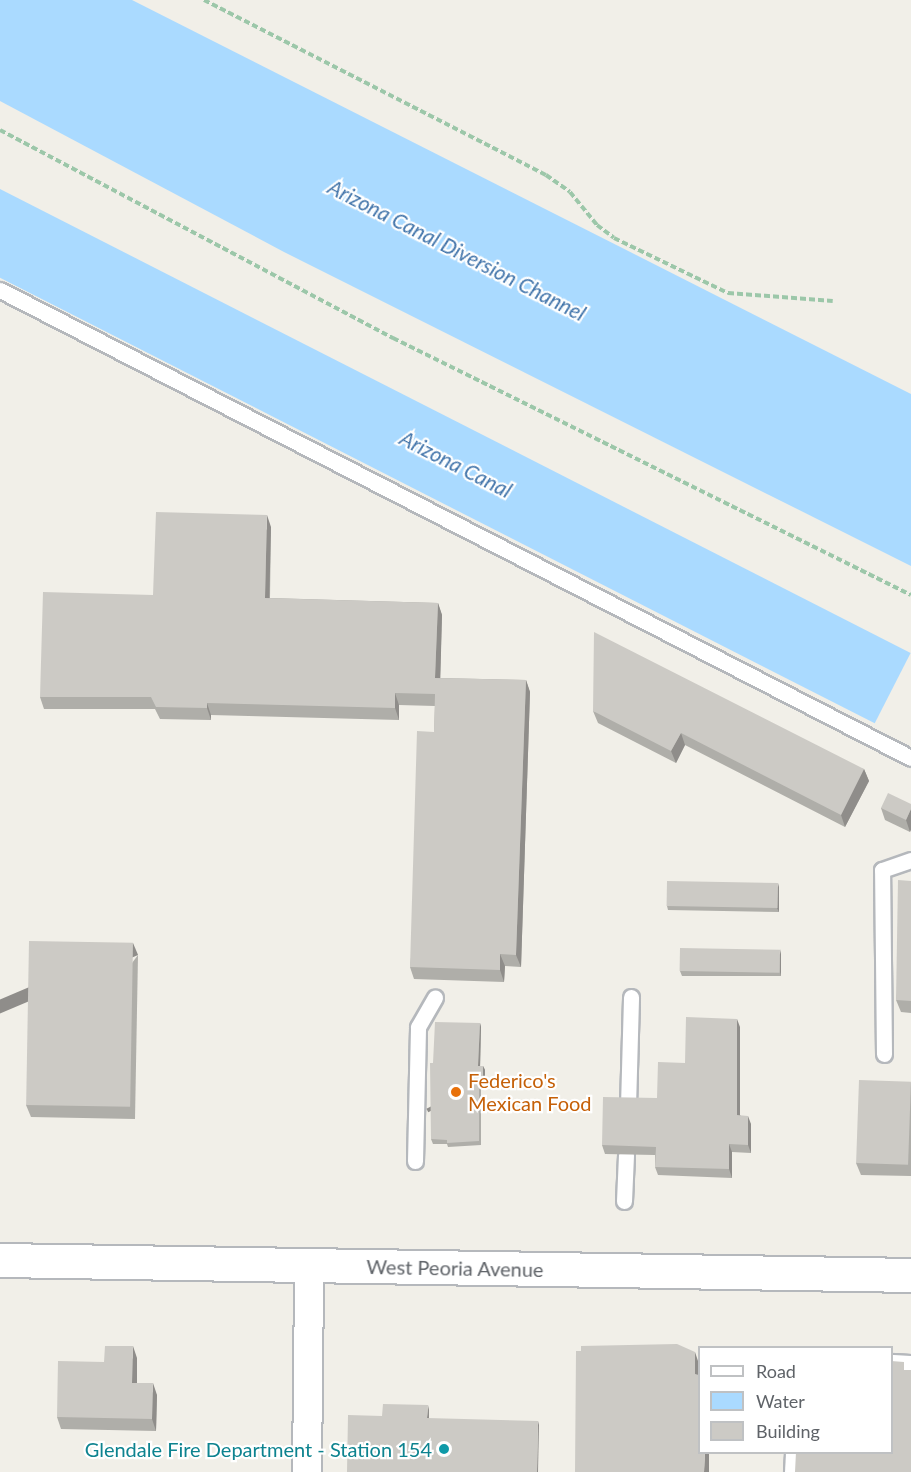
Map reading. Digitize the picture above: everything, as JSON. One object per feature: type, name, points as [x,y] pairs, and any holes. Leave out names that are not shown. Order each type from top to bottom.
[{"type":"main road","name":"West Peoria Avenue","points":[[0,1260],[911,1275]]},
{"type":"street","points":[[307,1472],[309,1266]]},
{"type":"lane","points":[[0,290],[911,758]]},
{"type":"lane","points":[[884,1054],[882,870],[911,860]]},
{"type":"lane","points":[[627,1106],[631,997]]},
{"type":"lane","points":[[415,1161],[418,1027],[435,998]]},
{"type":"lane","points":[[624,1202],[626,1155]]},
{"type":"lane","points":[[893,1362],[911,1363]]},
{"type":"lane","points":[[792,1472],[793,1454]]},
{"type":"path","points":[[204,0],[546,175],[570,192],[597,225],[614,238],[728,293],[834,301]]},
{"type":"path","points":[[0,130],[393,338],[911,595]]},
{"type":"water","name":"Arizona Canal Diversion Channel","points":[[0,0],[132,0],[911,394],[911,566],[284,252],[0,101]]},
{"type":"water","name":"Arizona Canal","points":[[0,189],[911,653],[875,723],[0,278]]},
{"type":"building","points":[[156,512],[267,515],[265,598],[438,603],[435,678],[526,680],[516,955],[500,954],[500,970],[410,967],[417,731],[434,732],[435,694],[395,693],[395,708],[207,703],[207,708],[156,707],[151,697],[40,697],[43,592],[153,595]]},
{"type":"building","points":[[594,632],[864,769],[841,815],[681,733],[671,751],[593,711]]},
{"type":"building","points":[[888,793],[911,804],[906,820],[881,808]]},
{"type":"building","points":[[898,880],[911,881],[911,1001],[896,1000]]},
{"type":"building","points":[[667,881],[778,883],[778,908],[667,906]]},
{"type":"building","points":[[29,941],[133,943],[130,1107],[26,1105]]},
{"type":"building","points":[[680,948],[780,950],[780,973],[680,971]]},
{"type":"building","points":[[686,1017],[737,1019],[737,1115],[748,1116],[748,1145],[729,1144],[729,1169],[655,1167],[656,1147],[602,1145],[603,1097],[657,1098],[658,1062],[685,1063]]},
{"type":"building","name":"Federico's Mexican Food","points":[[435,1022],[480,1023],[478,1066],[483,1066],[483,1082],[479,1082],[479,1141],[447,1143],[447,1140],[431,1139],[430,1063],[433,1063]]},
{"type":"building","points":[[859,1080],[911,1082],[908,1165],[856,1163]]},
{"type":"building","points":[[677,1344],[695,1352],[695,1374],[698,1375],[698,1454],[705,1454],[704,1472],[575,1472],[576,1351],[581,1351],[581,1346]]},
{"type":"building","points":[[105,1346],[133,1346],[132,1383],[153,1383],[152,1419],[57,1417],[58,1361],[104,1362]]},
{"type":"building","points":[[893,1361],[904,1362],[904,1370],[911,1370],[911,1472],[795,1472],[796,1454],[893,1454]]},
{"type":"building","name":"Glendale Fire Department - Station 154","points":[[383,1404],[428,1405],[427,1418],[538,1421],[537,1472],[347,1472],[348,1415],[382,1416]]},
{"type":"place","name":"Federico's Mexican Food","points":[[456,1092]]},
{"type":"place","name":"Glendale Fire Department - Station 154","points":[[444,1449]]}]
